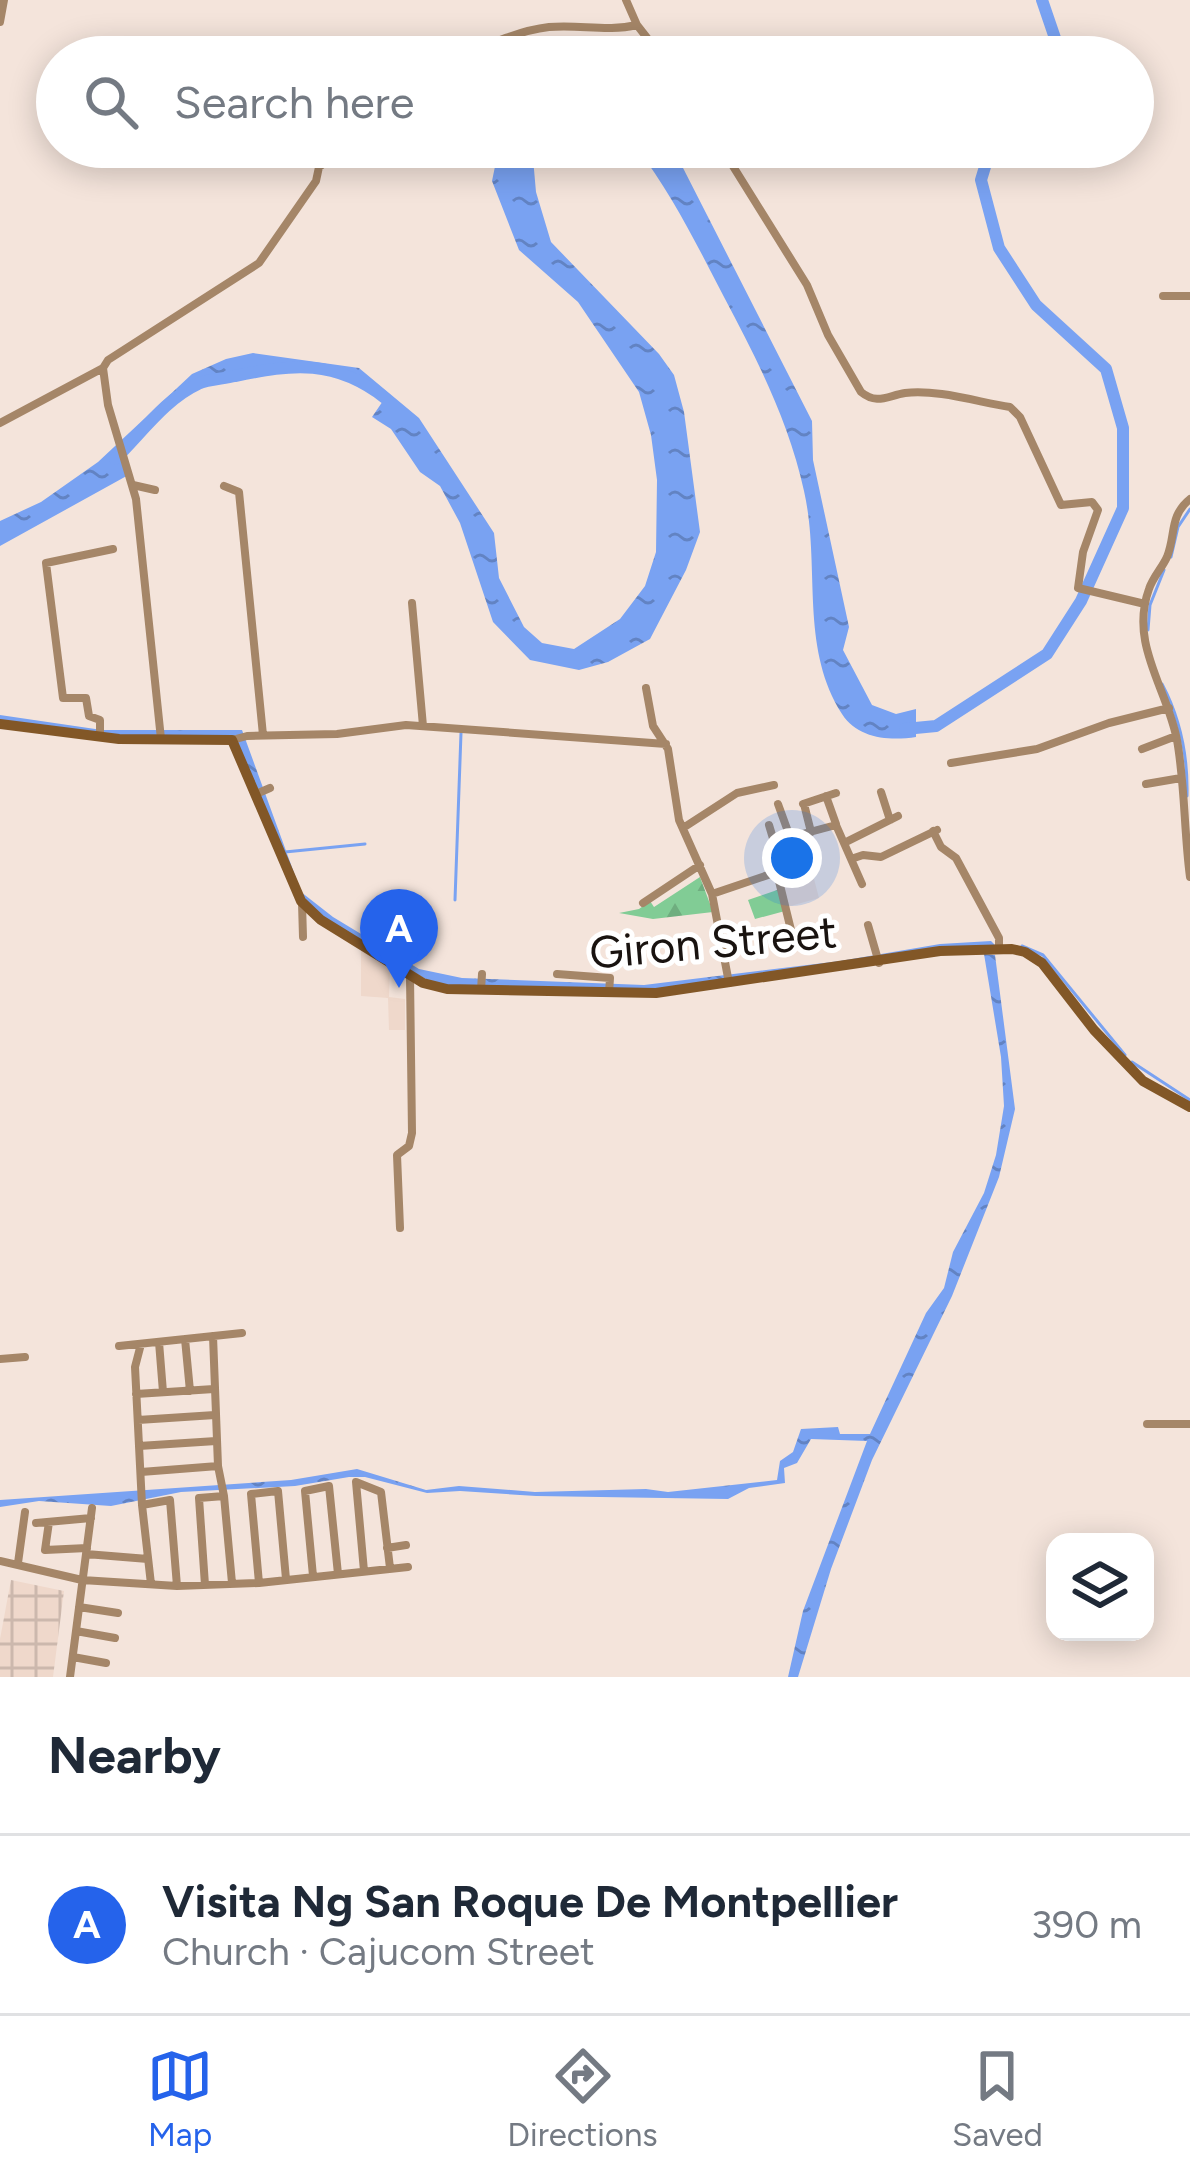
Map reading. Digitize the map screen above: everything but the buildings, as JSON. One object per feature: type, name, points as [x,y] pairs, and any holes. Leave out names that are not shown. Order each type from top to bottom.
[{"type":"street","points":[[0,22],[4,0]]},
{"type":"street","points":[[626,0],[646,36]]},
{"type":"street","points":[[519,36],[547,27],[616,30],[637,25]]},
{"type":"street","points":[[0,423],[103,368],[260,263],[316,181],[319,168]]},
{"type":"street","points":[[734,168],[807,285],[861,392],[869,399],[885,401],[905,394],[1010,407],[1020,417],[1061,505],[1093,502],[1098,510],[1083,552],[1078,588],[1145,604]]},
{"type":"street","points":[[1163,296],[1190,296]]},
{"type":"street","points":[[103,368],[108,405],[132,480],[161,735]]},
{"type":"street","points":[[132,480],[155,490]]},
{"type":"street","points":[[224,486],[239,492],[263,736]]},
{"type":"street","points":[[1190,499],[1178,510],[1167,556],[1157,569],[1145,604],[1144,642],[1185,761],[1181,778],[1190,878]]},
{"type":"street","points":[[100,734],[100,720],[89,716],[86,698],[63,698],[46,563],[113,548]]},
{"type":"street","points":[[412,603],[423,726]]},
{"type":"street","points":[[646,688],[653,726],[666,744],[683,827],[712,894],[728,980]]},
{"type":"street","points":[[950,763],[1037,749],[1109,722],[1169,708]]},
{"type":"street","points":[[79,732],[81,718]]},
{"type":"street","points":[[0,724],[50,725],[100,734],[239,738],[423,726],[666,744]]},
{"type":"street","points":[[1142,749],[1176,736]]},
{"type":"street","name":"Giron Street","points":[[239,738],[262,792],[285,872],[302,902],[398,962],[410,976],[431,984],[656,993],[878,958],[1023,946],[1134,1072],[1190,1107]]},
{"type":"street","points":[[1146,784],[1181,778]]},
{"type":"street","points":[[683,827],[737,793],[774,784]]},
{"type":"street","points":[[844,843],[894,818],[881,792]]},
{"type":"street","points":[[811,832],[803,802],[831,794],[836,824]]},
{"type":"street","points":[[778,804],[790,838]]},
{"type":"street","points":[[769,825],[792,934]]},
{"type":"street","points":[[775,845],[836,825],[862,884]]},
{"type":"street","points":[[851,859],[881,857],[935,830],[941,847],[956,858],[996,945]]},
{"type":"street","points":[[643,903],[700,865]]},
{"type":"street","points":[[712,894],[777,872]]},
{"type":"street","points":[[302,902],[302,937]]},
{"type":"street","points":[[868,925],[878,958]]},
{"type":"street","points":[[431,984],[437,972]]},
{"type":"street","points":[[557,974],[610,979],[609,989]]},
{"type":"street","points":[[400,1228],[397,1155],[412,1137],[410,976]]},
{"type":"street","points":[[119,1346],[242,1333]]},
{"type":"street","points":[[213,1336],[218,1466],[232,1583]]},
{"type":"street","points":[[185,1339],[190,1391]]},
{"type":"street","points":[[159,1342],[163,1392]]},
{"type":"street","points":[[141,1344],[135,1367],[136,1394],[151,1584]]},
{"type":"street","points":[[0,1358],[25,1358]]},
{"type":"street","points":[[136,1394],[214,1389]]},
{"type":"street","points":[[138,1420],[215,1414]]},
{"type":"street","points":[[1147,1424],[1190,1424]]},
{"type":"street","points":[[139,1446],[217,1442]]},
{"type":"street","points":[[141,1472],[218,1466]]},
{"type":"street","points":[[364,1571],[356,1482],[381,1492],[389,1568]]},
{"type":"street","points":[[313,1576],[305,1491],[329,1486],[338,1574]]},
{"type":"street","points":[[259,1582],[251,1494],[278,1491],[286,1580]]},
{"type":"street","points":[[205,1585],[199,1498],[224,1496]]},
{"type":"street","points":[[142,1505],[170,1500],[177,1586]]},
{"type":"street","points":[[18,1563],[25,1512]]},
{"type":"street","points":[[36,1523],[91,1513],[70,1677]]},
{"type":"street","points":[[49,1522],[45,1551],[148,1559]]},
{"type":"street","points":[[387,1548],[406,1545]]},
{"type":"street","points":[[0,1561],[82,1580],[177,1586],[408,1567]]},
{"type":"street","points":[[79,1606],[118,1613]]},
{"type":"street","points":[[76,1631],[115,1638]]},
{"type":"street","points":[[73,1657],[106,1663]]},
{"type":"shaded area","points":[[808,856],[819,898],[787,907],[776,865]]},
{"type":"shaded area","points":[[361,947],[390,967],[389,997],[405,999],[405,1030],[389,1030],[388,998],[361,996]]},
{"type":"shaded area","points":[[11,1580],[64,1591],[53,1677],[0,1677],[0,1639]]},
{"type":"green space","points":[[700,877],[713,912],[653,919],[619,913],[650,901],[654,907]]},
{"type":"green space","points":[[780,889],[785,911],[755,919],[748,900]]},
{"type":"water","points":[[495,168],[534,168],[551,242],[674,375],[684,412],[700,532],[650,639],[608,662],[579,670],[530,660],[493,622],[460,523],[440,486],[420,472],[391,429],[372,417],[385,398],[331,370],[275,369],[197,384],[156,415],[121,454],[132,473],[0,546],[0,521],[41,502],[98,462],[192,374],[253,353],[359,368],[419,418],[494,533],[499,578],[524,627],[542,643],[574,649],[620,619],[645,586],[656,552],[657,480],[639,392],[578,302],[519,250],[492,181]]},
{"type":"water","points":[[650,168],[683,168],[812,421],[813,460],[849,627],[843,650],[872,705],[896,714],[916,709],[916,737],[885,738],[857,729],[842,714],[829,688],[816,633],[809,519],[790,440],[760,367],[673,201]]},
{"type":"water","points":[[0,715],[102,730],[242,730],[301,892],[419,969],[462,978],[644,985],[940,944],[991,941],[995,945],[668,989],[436,985],[333,925],[301,896],[236,738],[105,735],[0,720]]},
{"type":"water","points":[[984,954],[995,955],[1015,1109],[999,1177],[952,1296],[872,1460],[831,1569],[798,1677],[788,1677],[803,1611],[867,1441],[811,1439],[797,1463],[784,1468],[785,1483],[749,1488],[728,1499],[427,1493],[349,1477],[295,1486],[181,1492],[111,1506],[39,1501],[0,1507],[0,1500],[291,1480],[357,1469],[426,1490],[459,1486],[535,1492],[668,1492],[777,1480],[780,1461],[793,1452],[801,1429],[838,1427],[840,1434],[870,1434],[926,1313],[944,1288],[953,1252],[984,1193],[996,1155],[1004,1106]]},
{"type":"waterway","points":[[1042,0],[1054,36]]},
{"type":"waterway","points":[[905,729],[936,726],[1047,654],[1081,601],[1123,508],[1123,428],[1106,369],[1036,305],[999,248],[981,180],[985,168]]},
{"type":"waterway","points":[[115,459],[175,399],[206,381],[313,368],[349,376],[385,398]]},
{"type":"waterway","points":[[1171,557],[1178,527],[1190,509]]},
{"type":"waterway","points":[[1148,630],[1150,605],[1164,570]]},
{"type":"waterway","points":[[1162,684],[1182,738],[1187,796]]},
{"type":"waterway","points":[[455,900],[461,733]]},
{"type":"waterway","points":[[285,852],[365,844]]},
{"type":"waterway","points":[[1022,946],[1043,955],[1125,1055]]},
{"type":"waterway","points":[[1132,1062],[1190,1100]]},
{"type":"place","name":"Visita Ng San Roque De Montpellier","points":[[399,988]]}]
